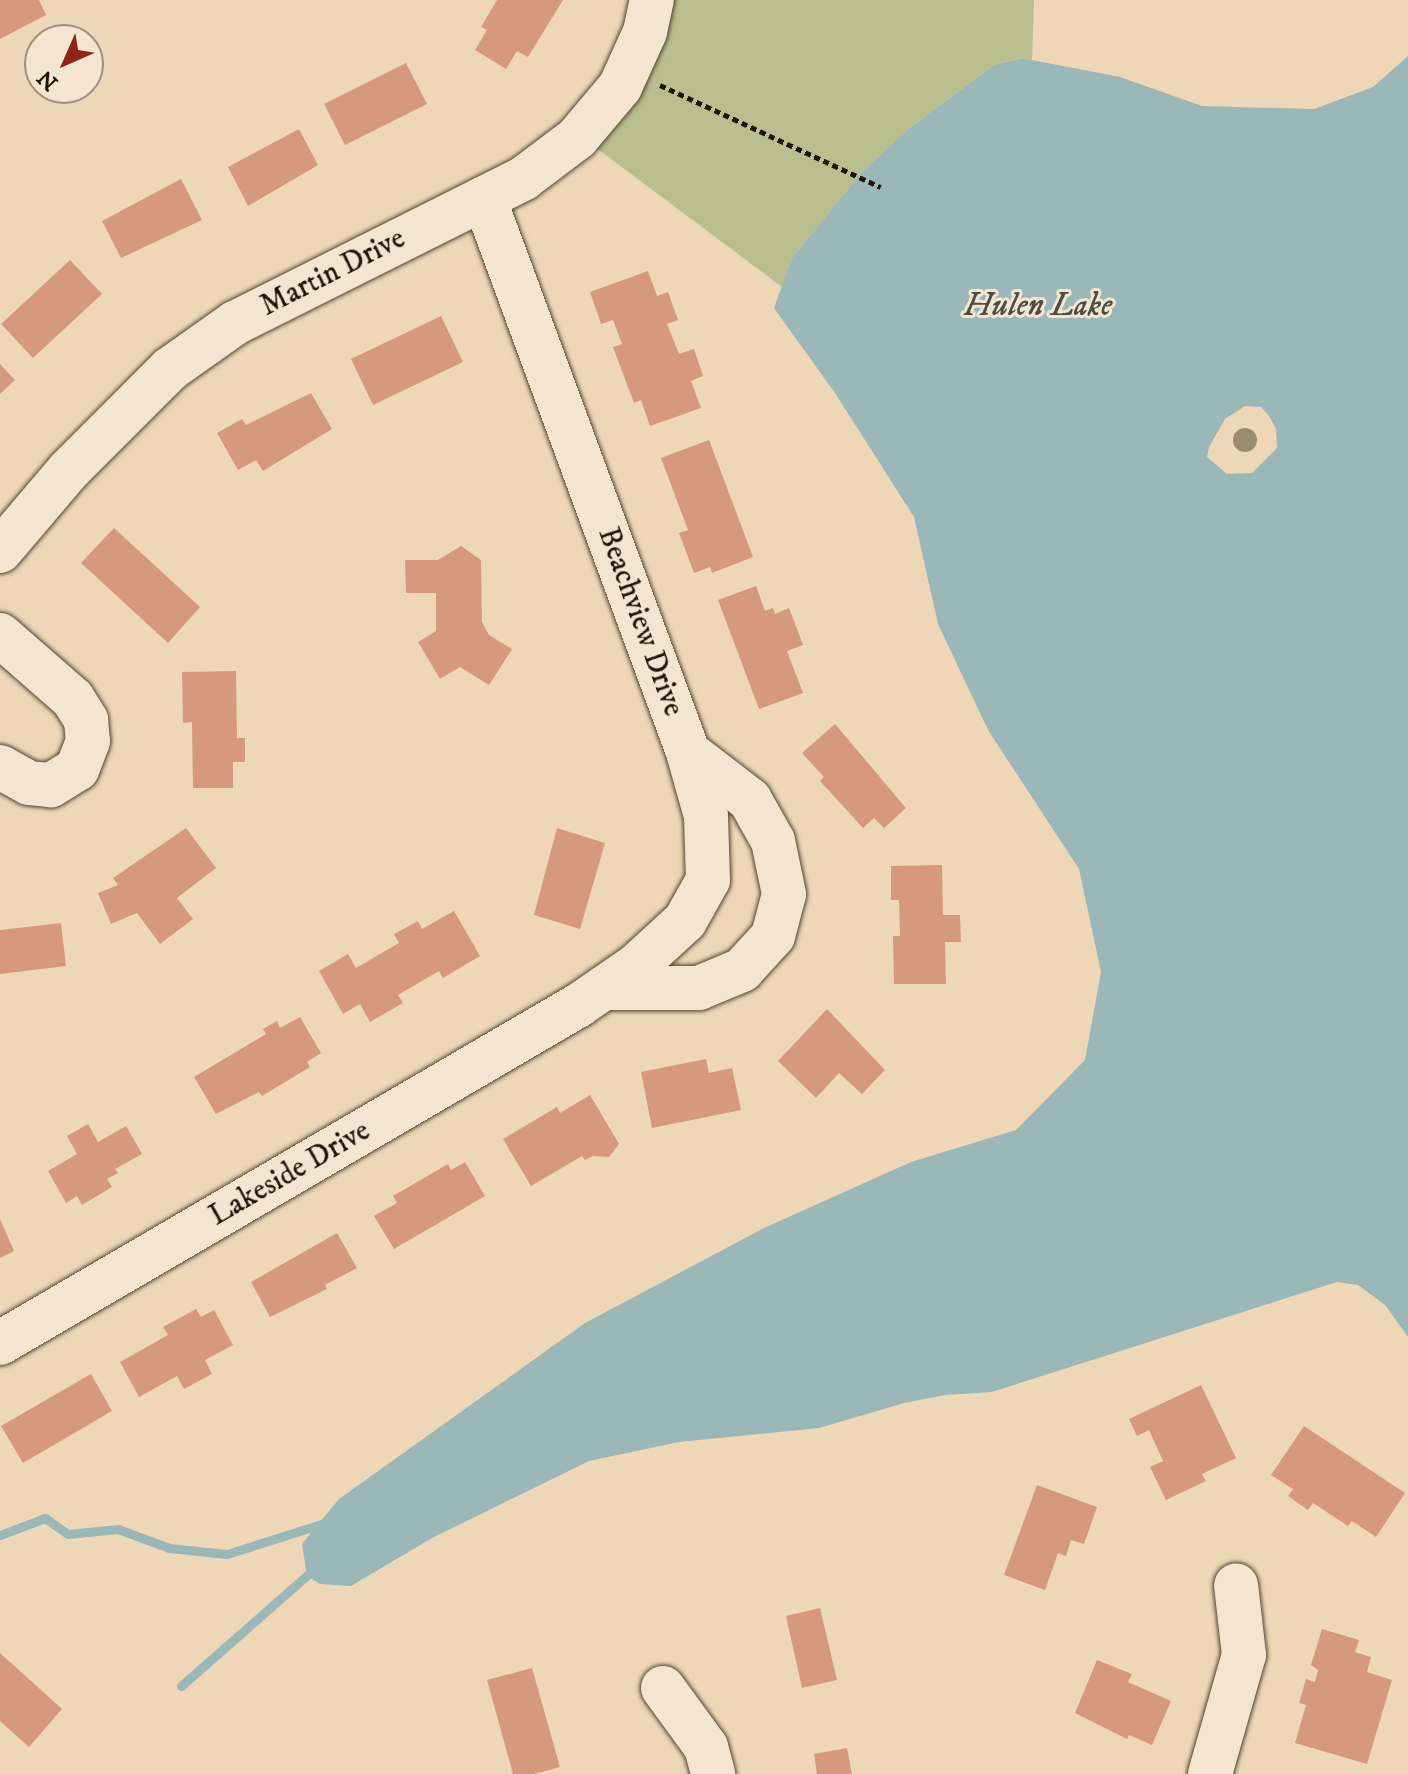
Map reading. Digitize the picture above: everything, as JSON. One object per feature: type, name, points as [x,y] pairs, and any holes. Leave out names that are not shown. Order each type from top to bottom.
[{"type":"street","name":"Martin Drive","points":[[0,551],[69,470],[170,369],[235,323],[524,178],[577,138],[620,87],[645,32],[652,0]]},
{"type":"street","name":"Beachview Drive","points":[[484,198],[688,752],[706,816],[708,880],[685,921],[637,965],[592,997]]},
{"type":"street","points":[[0,635],[73,699],[86,720],[88,741],[77,769],[51,785],[29,783],[0,767]]},
{"type":"street","points":[[592,997],[699,988],[742,970],[773,936],[784,894],[773,841],[750,800],[688,752]]},
{"type":"street","name":"Lakeside Drive","points":[[0,1343],[592,997]]},
{"type":"street","points":[[1210,1774],[1244,1655],[1236,1585]]},
{"type":"street","points":[[663,1688],[706,1747],[713,1774]]},
{"type":"path","points":[[628,70],[881,187]]},
{"type":"green space","points":[[655,0],[1034,0],[1032,60],[1021,58],[994,65],[908,129],[861,173],[792,258],[782,287],[583,138]]},
{"type":"water","name":"Hulen Lake","points":[[1408,56],[1408,1337],[1385,1305],[1358,1285],[1337,1282],[992,1392],[945,1395],[904,1403],[819,1428],[679,1442],[589,1461],[432,1538],[351,1586],[320,1584],[307,1576],[302,1544],[339,1499],[585,1323],[764,1228],[911,1162],[1016,1130],[1085,1060],[1101,972],[1079,869],[988,730],[938,624],[914,517],[835,393],[774,308],[792,258],[861,173],[908,129],[994,65],[1022,58],[1120,77],[1202,106],[1314,109],[1373,87]],"holes":[[[1245,406],[1261,407],[1276,429],[1277,448],[1252,473],[1227,474],[1207,457],[1209,447],[1225,419]]]},
{"type":"building","points":[[0,0],[39,0],[46,15],[0,39]]},
{"type":"building","points":[[497,0],[563,0],[528,57],[517,51],[506,69],[475,50],[487,30],[481,27]]},
{"type":"building","points":[[406,63],[427,104],[345,145],[324,104]]},
{"type":"building","points":[[299,129],[318,165],[248,206],[228,167]]},
{"type":"building","points":[[181,179],[202,220],[121,258],[102,221]]},
{"type":"building","points":[[70,260],[102,294],[33,358],[1,324]]},
{"type":"building","points":[[648,271],[657,296],[668,292],[678,320],[667,324],[679,354],[694,349],[703,376],[691,381],[701,408],[650,426],[641,400],[634,403],[613,347],[622,344],[613,320],[601,324],[590,292]]},
{"type":"building","points":[[441,316],[463,362],[373,405],[351,359]]},
{"type":"building","points":[[0,364],[15,380],[0,394]]},
{"type":"building","points":[[311,393],[332,429],[263,471],[256,460],[238,470],[217,433],[242,419],[246,425]]},
{"type":"building","points":[[709,440],[753,557],[712,573],[710,567],[694,573],[679,533],[688,530],[661,458]]},
{"type":"building","points":[[114,528],[200,607],[168,643],[81,563]]},
{"type":"building","points":[[461,546],[481,560],[482,622],[489,635],[512,649],[489,685],[460,667],[440,679],[418,642],[436,631],[436,593],[406,593],[405,560],[438,560]]},
{"type":"building","points":[[756,586],[765,611],[773,608],[775,614],[789,608],[803,645],[787,651],[803,693],[759,709],[718,600]]},
{"type":"building","points":[[236,671],[237,738],[245,738],[245,762],[233,762],[233,788],[193,788],[192,722],[183,723],[182,672]]},
{"type":"building","points":[[835,724],[906,808],[884,828],[874,818],[863,828],[820,781],[824,777],[802,753]]},
{"type":"building","points":[[186,828],[216,868],[177,898],[193,919],[160,944],[137,913],[111,924],[98,893],[118,885],[113,878]]},
{"type":"building","points":[[557,828],[605,843],[580,929],[534,915]]},
{"type":"building","points":[[942,865],[943,915],[960,915],[961,942],[945,942],[946,984],[894,984],[893,936],[900,936],[899,900],[891,900],[891,866]]},
{"type":"building","points":[[454,911],[480,956],[443,978],[439,971],[398,995],[403,1003],[370,1022],[360,1004],[343,1014],[319,971],[348,954],[356,968],[399,943],[394,934],[418,921],[422,929]]},
{"type":"building","points":[[61,923],[66,966],[0,974],[0,930]]},
{"type":"building","points":[[827,1009],[885,1070],[862,1094],[839,1073],[816,1098],[778,1061]]},
{"type":"building","points":[[300,1017],[321,1053],[307,1062],[310,1067],[262,1096],[259,1092],[216,1114],[194,1077],[266,1034],[263,1029],[277,1021],[280,1028]]},
{"type":"building","points":[[706,1059],[709,1073],[732,1068],[741,1110],[652,1128],[641,1072]]},
{"type":"building","points":[[590,1095],[619,1144],[609,1157],[593,1156],[585,1160],[582,1156],[531,1186],[503,1139],[557,1107],[560,1113]]},
{"type":"building","points":[[88,1124],[98,1142],[126,1126],[142,1154],[115,1169],[118,1173],[107,1179],[112,1187],[82,1205],[77,1196],[66,1203],[48,1171],[77,1154],[67,1136]]},
{"type":"building","points":[[465,1162],[485,1196],[394,1249],[374,1216],[397,1203],[393,1196],[448,1164],[451,1170]]},
{"type":"building","points":[[0,1219],[14,1251],[0,1258]]},
{"type":"building","points":[[337,1233],[357,1268],[325,1285],[327,1289],[270,1317],[251,1282]]},
{"type":"building","points":[[196,1309],[201,1317],[214,1310],[233,1345],[205,1360],[212,1374],[184,1389],[177,1376],[139,1397],[120,1362],[168,1335],[163,1327]]},
{"type":"building","points":[[91,1374],[112,1411],[23,1463],[1,1426]]},
{"type":"building","points":[[1201,1385],[1236,1458],[1202,1474],[1206,1481],[1166,1500],[1150,1467],[1163,1461],[1149,1430],[1137,1436],[1129,1419]]},
{"type":"building","points":[[1304,1426],[1405,1493],[1376,1537],[1352,1521],[1348,1526],[1313,1503],[1308,1510],[1288,1496],[1293,1489],[1271,1475]]},
{"type":"building","points":[[1037,1485],[1097,1507],[1084,1544],[1071,1540],[1066,1556],[1058,1553],[1045,1590],[1004,1575]]},
{"type":"building","points":[[820,1608],[837,1680],[802,1688],[786,1616]]},
{"type":"building","points":[[1322,1629],[1359,1640],[1355,1652],[1371,1657],[1367,1672],[1392,1680],[1367,1764],[1295,1743],[1306,1705],[1299,1703],[1306,1679],[1315,1682],[1318,1670],[1311,1665]]},
{"type":"building","points":[[0,1653],[62,1709],[29,1747],[0,1721]]},
{"type":"building","points":[[1097,1660],[1132,1674],[1128,1682],[1171,1701],[1152,1745],[1129,1735],[1127,1739],[1075,1713]]},
{"type":"building","points":[[532,1668],[560,1767],[534,1774],[513,1774],[487,1680]]},
{"type":"building","points":[[847,1748],[852,1774],[817,1774],[814,1754]]},
{"type":"waterway","points":[[0,1535],[45,1518],[68,1534],[118,1529],[169,1548],[227,1554],[328,1522]]},
{"type":"waterway","points":[[181,1686],[314,1569]]}]
